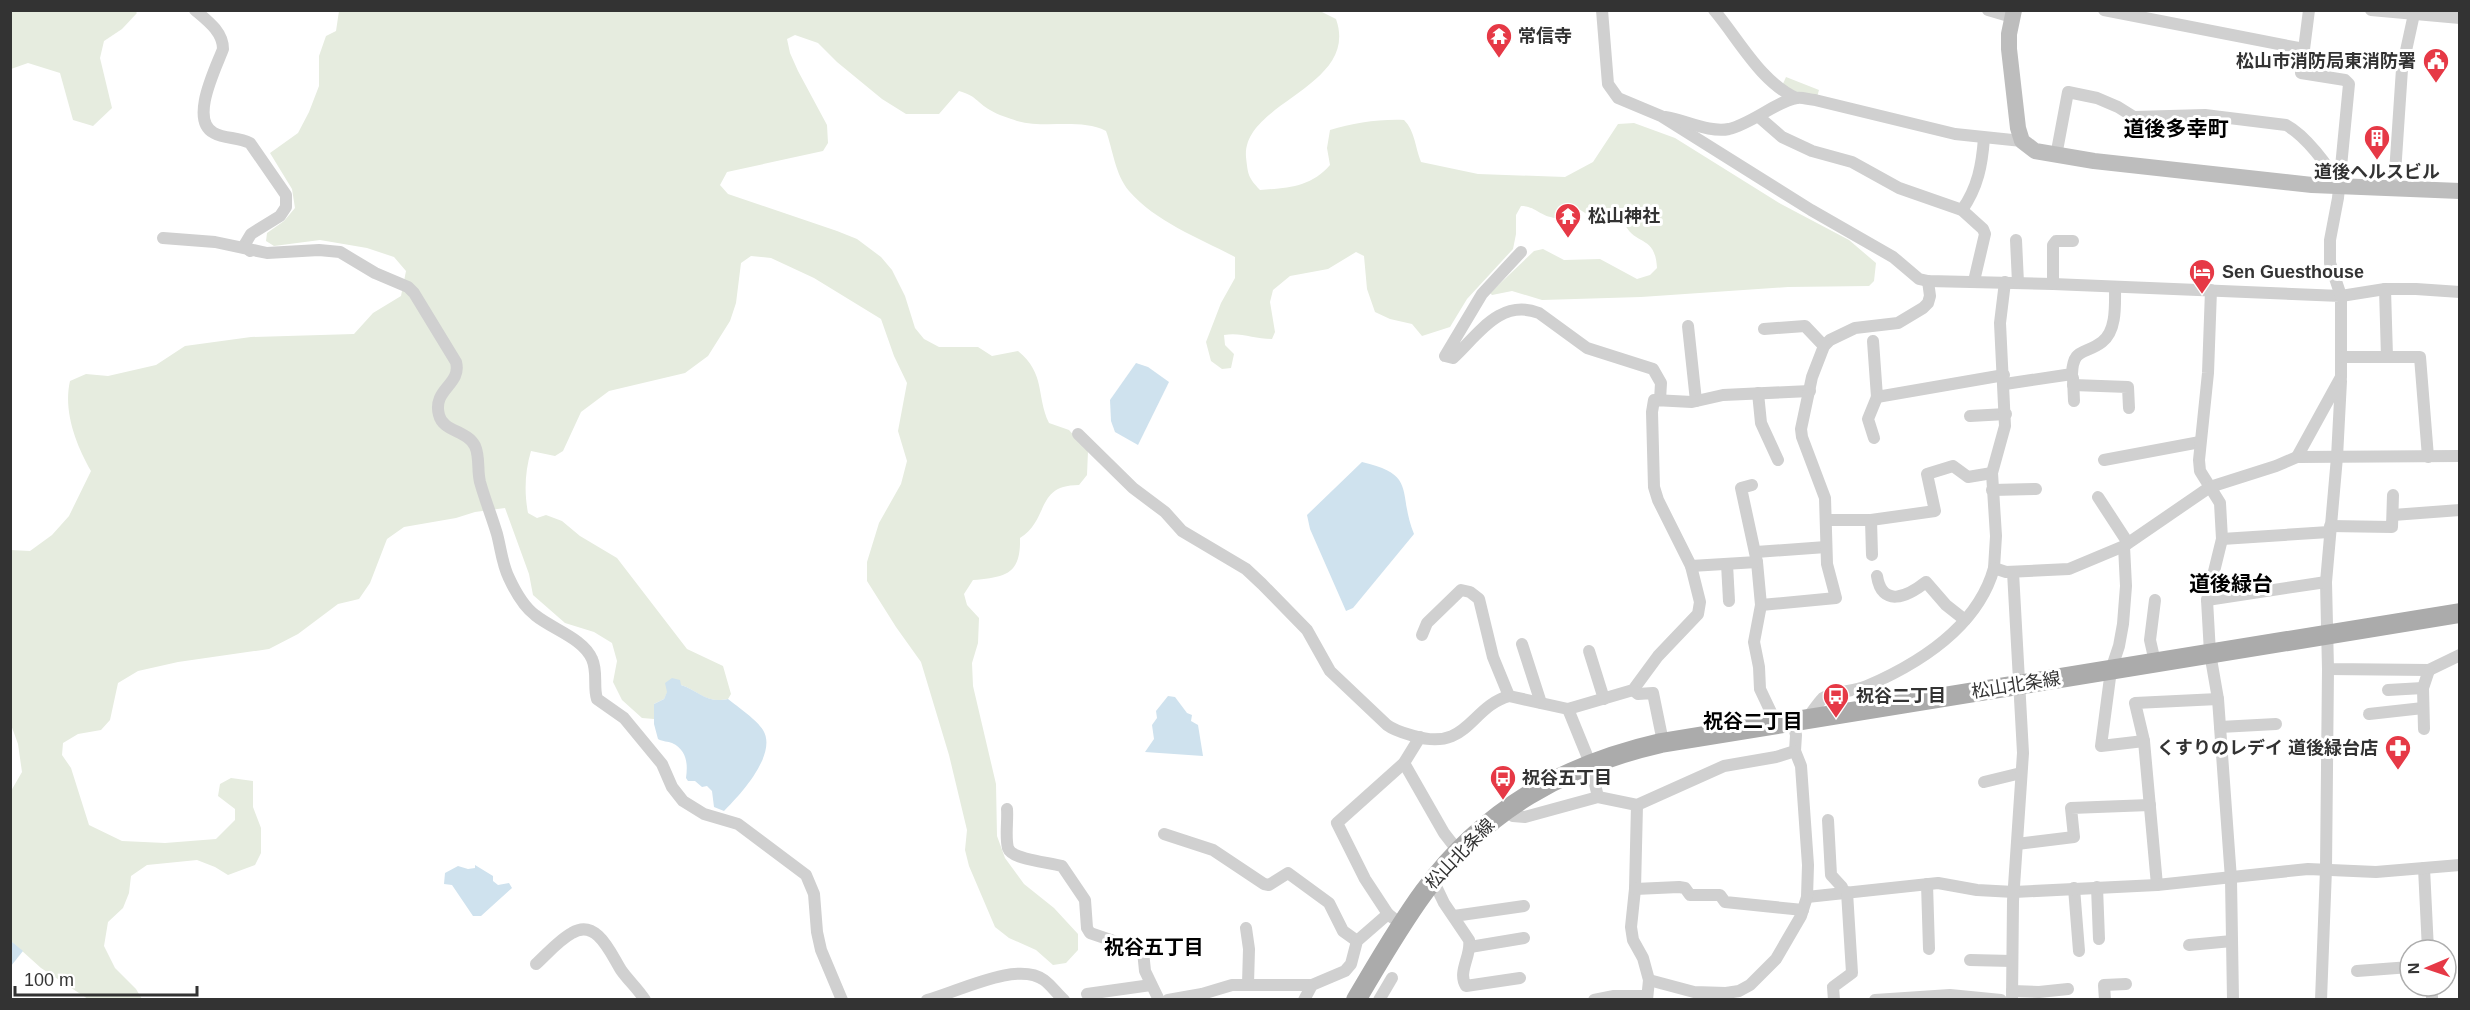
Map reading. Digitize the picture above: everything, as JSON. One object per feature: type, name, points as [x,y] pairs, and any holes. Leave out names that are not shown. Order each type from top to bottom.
[{"type":"main road","points":[[2013,14],[2008,49],[2018,128],[2022,141],[2035,151],[2056,156],[2312,185],[2460,191]]},
{"type":"main road","name":"松山北条線","points":[[1356,999],[1395,919],[1458,850],[1504,810],[1554,779],[1632,749],[1663,742],[1792,723],[2327,633],[2460,613]]},
{"type":"street","points":[[195,10],[219,33],[223,41],[223,49],[202,109],[206,127],[214,133],[241,138],[250,143],[286,195],[286,207],[280,216],[247,237],[244,244],[250,251]]},
{"type":"street","points":[[1602,10],[1608,84],[1618,98],[1661,116],[1811,210],[1893,257],[1919,279],[2341,296],[2385,289],[2460,292]]},
{"type":"street","points":[[1714,10],[1763,75],[1784,92],[1796,98],[1815,100],[1955,134],[2022,141]]},
{"type":"street","points":[[1988,10],[2013,14]]},
{"type":"street","points":[[2104,10],[2304,49]]},
{"type":"street","points":[[2309,10],[2301,73],[2345,80],[2349,84],[2330,240],[2330,263],[2341,296],[2342,357],[2337,457],[2326,582],[2328,669],[2326,869],[2321,999]]},
{"type":"street","points":[[2371,10],[2460,18]]},
{"type":"street","points":[[2394,188],[2402,69],[2414,14]]},
{"type":"street","points":[[2056,156],[2068,92],[2097,98],[2134,117],[2205,115],[2286,125],[2296,132],[2330,169],[2338,186]]},
{"type":"street","points":[[1661,116],[1685,120],[1714,130],[1728,129],[1759,117],[1796,98]]},
{"type":"street","points":[[1759,117],[1782,137],[1812,151],[1852,162],[1899,188],[1962,210],[1983,229],[1985,234],[1974,281]]},
{"type":"street","points":[[1962,210],[1972,195],[1980,174],[1984,138]]},
{"type":"street","points":[[164,238],[215,242],[250,251],[284,253],[329,250],[340,252],[375,273],[408,287],[414,293],[456,362],[458,368],[455,378],[441,392],[438,400],[439,418],[444,425],[469,437],[474,445],[478,455],[480,483],[498,538],[502,560],[517,594],[532,614],[585,648],[592,657],[596,669],[597,699],[624,718],[662,764],[672,787],[683,801],[704,814],[738,824],[806,876],[814,894],[821,950],[842,999]]},
{"type":"street","points":[[1792,723],[1824,698],[1876,682],[1940,645],[1965,620],[1986,592],[1994,568],[1996,536],[1992,473],[2006,414],[2000,323],[2011,283],[2016,240]]},
{"type":"street","points":[[2054,284],[2053,245],[2056,241],[2073,241]]},
{"type":"street","points":[[1521,252],[1482,294],[1445,356],[1453,358],[1501,312],[1512,309],[1531,310],[1539,313],[1587,348],[1653,369],[1661,383],[1660,400]]},
{"type":"street","points":[[1761,605],[1836,598],[1827,564],[1827,520],[1822,491],[1802,437],[1802,422],[1814,370],[1824,346],[1830,340],[1855,328],[1898,323],[1923,308],[1930,296],[1928,281]]},
{"type":"street","points":[[2074,401],[2073,364],[2081,351],[2102,342],[2110,329],[2115,307],[2115,287]]},
{"type":"street","points":[[2385,289],[2387,357]]},
{"type":"street","points":[[2211,290],[2208,373],[2200,442],[2200,471],[2220,503],[2222,539],[2207,600],[2210,653],[2218,699],[2231,879],[2233,999]]},
{"type":"street","points":[[1688,326],[1696,401]]},
{"type":"street","points":[[1764,329],[1805,326],[1824,346]]},
{"type":"street","points":[[1874,341],[1877,397],[1868,419],[1874,438]]},
{"type":"street","points":[[2342,357],[2420,357],[2428,457]]},
{"type":"street","points":[[2296,457],[2341,377]]},
{"type":"street","points":[[1877,397],[2004,380],[2073,380],[2128,387],[2129,408]]},
{"type":"street","points":[[1078,434],[1133,488],[1165,512],[1182,531],[1246,569],[1262,584],[1307,630],[1336,678],[1387,725],[1435,741],[1442,740],[1467,727],[1502,698],[1509,696],[1568,709],[1633,690],[1658,656],[1692,623],[1698,614],[1700,602],[1691,566],[1658,500],[1654,487],[1652,412],[1654,400],[1679,403],[1723,395],[1810,391]]},
{"type":"street","points":[[1758,393],[1761,423],[1778,460]]},
{"type":"street","points":[[1970,416],[2006,414]]},
{"type":"street","points":[[2104,460],[2200,442]]},
{"type":"street","points":[[1994,568],[2013,572],[2069,569],[2126,544],[2210,487],[2276,466],[2296,457],[2460,456]]},
{"type":"street","points":[[1827,520],[1871,520],[1935,511],[1927,474],[1953,466],[1968,477],[1992,473]]},
{"type":"street","points":[[1649,980],[1694,992],[1739,991],[1762,975],[1776,959],[1792,934],[1807,897],[1808,865],[1801,766],[1795,751],[1796,735],[1792,723],[1760,689],[1754,642],[1761,605],[1757,557],[1741,488],[1752,485]]},
{"type":"street","points":[[1992,490],[2036,489]]},
{"type":"street","points":[[2222,539],[2329,529],[2392,527],[2393,495]]},
{"type":"street","points":[[2098,497],[2126,544],[2123,624],[2111,670],[2101,746],[2144,741]]},
{"type":"street","points":[[2393,515],[2460,510]]},
{"type":"street","points":[[1871,520],[1872,555]]},
{"type":"street","points":[[1691,566],[1727,564],[1757,557],[1826,547]]},
{"type":"street","points":[[1727,564],[1730,601]]},
{"type":"street","points":[[2013,572],[2021,684],[2021,774],[2014,892],[2012,995],[2068,989]]},
{"type":"street","points":[[1877,576],[1879,589],[1890,596],[1910,593],[1926,582],[1946,605],[1965,620]]},
{"type":"street","points":[[2207,600],[2326,582]]},
{"type":"street","points":[[1422,634],[1427,623],[1461,590],[1470,592],[1479,598],[1493,657],[1509,696]]},
{"type":"street","points":[[2155,600],[2150,640],[2155,662]]},
{"type":"street","points":[[1522,644],[1541,703]]},
{"type":"street","points":[[1589,651],[1604,699]]},
{"type":"street","points":[[2328,669],[2429,670],[2460,655]]},
{"type":"street","points":[[2424,729],[2423,688],[2429,670]]},
{"type":"street","points":[[2388,690],[2423,688]]},
{"type":"street","points":[[1633,690],[1638,694],[1653,693],[1663,742]]},
{"type":"street","points":[[2157,885],[2144,741],[2135,703],[2218,699]]},
{"type":"street","points":[[2369,714],[2423,708]]},
{"type":"street","points":[[1568,709],[1590,764],[1598,796]]},
{"type":"street","points":[[2220,727],[2276,724]]},
{"type":"street","points":[[1175,999],[1233,985],[1312,985],[1345,972],[1351,964],[1358,941],[1395,919],[1365,879],[1337,823],[1404,763],[1420,737]]},
{"type":"street","points":[[1504,810],[1513,816],[1525,817],[1598,796],[1637,805],[1724,766],[1776,757],[1795,751]]},
{"type":"street","points":[[1404,763],[1444,833],[1458,850]]},
{"type":"street","points":[[1984,782],[2021,774]]},
{"type":"street","points":[[1594,999],[1614,996],[1647,998],[1649,980],[1643,958],[1632,934],[1637,805]]},
{"type":"street","points":[[2017,844],[2074,837],[2071,808],[2150,805]]},
{"type":"street","points":[[1007,809],[1008,848],[1012,854],[1044,864],[1062,866],[1085,900],[1087,928],[1090,933],[1143,951],[1145,971],[1159,999]]},
{"type":"street","points":[[1828,820],[1831,875],[1845,892],[1852,973],[1833,987],[1834,999]]},
{"type":"street","points":[[1164,834],[1213,850],[1264,884],[1269,885],[1288,873],[1329,903],[1343,931],[1358,941]]},
{"type":"street","points":[[1807,897],[1938,883],[1977,890],[2014,892],[2157,885],[2326,869],[2376,872],[2460,865]]},
{"type":"street","points":[[2424,868],[2427,938]]},
{"type":"street","points":[[1433,880],[1470,946],[1463,974],[1466,986],[1520,978]]},
{"type":"street","points":[[1927,884],[1929,949]]},
{"type":"street","points":[[1635,889],[1679,887],[1685,888],[1690,895],[1720,895],[1725,903],[1803,910]]},
{"type":"street","points":[[2074,888],[2079,951]]},
{"type":"street","points":[[2097,888],[2098,939]]},
{"type":"street","points":[[1454,916],[1524,906]]},
{"type":"street","points":[[1246,928],[1249,949],[1248,984]]},
{"type":"street","points":[[536,964],[572,932],[583,930],[595,932],[610,949],[622,971],[645,999]]},
{"type":"street","points":[[1470,946],[1524,938]]},
{"type":"street","points":[[2189,945],[2232,941]]},
{"type":"street","points":[[1970,960],[2012,961]]},
{"type":"street","points":[[2357,971],[2398,968]]},
{"type":"street","points":[[927,999],[1012,974],[1034,975],[1044,980],[1064,999]]},
{"type":"street","points":[[1379,999],[1392,978]]},
{"type":"street","points":[[2105,999],[2104,985],[2126,984]]},
{"type":"street","points":[[1087,994],[1151,985]]},
{"type":"street","points":[[1304,999],[1312,985]]},
{"type":"street","points":[[1875,999],[1950,995],[2001,999]]},
{"type":"shaded area","points":[[11,11],[135,11],[137,13],[122,29],[104,41],[100,58],[112,108],[93,126],[73,120],[60,73],[28,63],[11,69]]},
{"type":"shaded area","points":[[339,11],[1320,11],[1336,19],[1339,42],[1332,62],[1317,78],[1262,122],[1250,138],[1246,157],[1247,168],[1251,179],[1260,190],[1289,187],[1315,178],[1330,165],[1327,148],[1330,130],[1357,123],[1404,120],[1413,134],[1421,162],[1478,174],[1565,177],[1593,162],[1618,124],[1634,123],[1675,138],[1781,204],[1849,240],[1876,263],[1874,281],[1869,286],[1788,287],[1641,297],[1542,300],[1512,291],[1492,295],[1490,293],[1534,251],[1543,249],[1564,260],[1600,259],[1637,279],[1650,275],[1657,268],[1653,250],[1633,235],[1623,221],[1590,216],[1574,206],[1567,208],[1556,218],[1521,206],[1516,215],[1513,249],[1467,299],[1450,327],[1422,336],[1412,324],[1390,319],[1375,312],[1367,289],[1364,256],[1356,252],[1328,269],[1290,276],[1273,290],[1270,302],[1275,332],[1272,339],[1236,334],[1224,335],[1225,345],[1234,354],[1231,368],[1222,369],[1211,361],[1206,342],[1221,303],[1235,278],[1235,257],[1165,220],[1140,202],[1120,177],[1106,131],[1085,125],[1017,121],[993,112],[973,97],[959,91],[939,114],[906,114],[882,99],[818,43],[795,35],[787,39],[790,53],[827,125],[828,143],[823,151],[727,172],[720,185],[728,194],[857,239],[881,257],[892,270],[905,296],[915,328],[924,339],[939,347],[978,347],[992,356],[1018,351],[1033,368],[1037,377],[1049,423],[1069,430],[1088,451],[1087,475],[1079,485],[1065,486],[1049,497],[1036,522],[1020,538],[1018,560],[1014,567],[1002,575],[973,580],[964,594],[967,605],[979,618],[978,643],[972,663],[973,686],[996,784],[997,836],[1005,858],[1024,884],[1054,908],[1078,934],[1078,950],[1066,963],[1053,965],[1036,950],[1009,938],[995,927],[969,866],[965,850],[967,830],[949,755],[921,662],[867,581],[867,562],[879,523],[901,484],[907,461],[898,431],[907,383],[894,356],[881,319],[814,278],[771,258],[751,256],[741,263],[736,303],[730,321],[708,356],[685,373],[609,391],[581,412],[563,451],[555,456],[531,451],[526,482],[528,513],[537,518],[546,515],[562,521],[580,536],[617,558],[687,649],[723,666],[731,694],[728,699],[714,700],[681,685],[654,704],[654,719],[642,718],[622,700],[613,682],[617,661],[612,643],[594,632],[565,623],[533,595],[529,574],[505,508],[404,527],[387,539],[370,583],[359,599],[338,604],[298,634],[269,649],[178,662],[138,671],[118,683],[110,720],[101,730],[78,734],[63,743],[62,755],[71,768],[89,825],[122,841],[165,843],[216,839],[235,820],[235,809],[218,796],[220,784],[231,778],[253,781],[253,807],[261,828],[261,853],[255,865],[228,875],[197,860],[147,865],[131,876],[129,893],[123,908],[108,922],[104,946],[115,968],[136,989],[142,999],[88,999],[41,968],[11,941],[11,791],[22,772],[18,744],[10,722],[10,550],[30,551],[52,535],[69,516],[91,471],[72,428],[68,404],[70,381],[86,374],[108,376],[156,365],[185,346],[251,337],[354,334],[373,313],[401,296],[406,271],[394,257],[367,248],[320,240],[274,246],[266,241],[267,233],[284,221],[295,208],[292,189],[270,153],[298,133],[309,112],[319,86],[319,56],[326,36],[336,31]]},
{"type":"shaded area","points":[[1786,77],[1819,90],[1817,97],[1807,97],[1782,86]]},
{"type":"water","points":[[1136,363],[1148,367],[1169,382],[1138,445],[1115,432],[1111,421],[1110,400]]},
{"type":"water","points":[[1362,462],[1380,467],[1399,479],[1414,534],[1353,608],[1346,611],[1310,529],[1307,515]]},
{"type":"water","points":[[672,678],[680,680],[681,685],[714,700],[728,699],[763,730],[766,740],[761,762],[747,785],[724,811],[714,807],[712,791],[707,786],[702,787],[695,781],[688,781],[684,753],[681,749],[672,743],[658,739],[654,724],[654,704],[664,699],[667,692],[665,683]]},
{"type":"water","points":[[1168,696],[1175,697],[1187,713],[1192,715],[1191,721],[1198,725],[1203,756],[1145,752],[1154,739],[1152,725],[1157,718],[1156,711]]},
{"type":"water","points":[[475,865],[493,876],[493,881],[498,885],[509,883],[512,888],[481,916],[473,916],[452,885],[444,884],[445,873],[458,866],[468,869],[475,868]]},
{"type":"water","points":[[10,941],[23,951],[11,966]]},
{"type":"place","name":"常信寺","points":[[1499,59]]},
{"type":"place","name":"松山市消防局東消防署","points":[[2436,84]]},
{"type":"place","name":"道後ヘルスビル","points":[[2377,161]]},
{"type":"place","name":"松山神社","points":[[1568,239]]},
{"type":"place","name":"Sen Guesthouse","points":[[2202,295]]},
{"type":"place","name":"祝谷二丁目","points":[[1836,719]]},
{"type":"place","name":"くすりのレデイ 道後緑台店","points":[[2398,771]]},
{"type":"place","name":"祝谷五丁目","points":[[1503,801]]},
{"type":"district","name":"道後多幸町","points":[[2176,128]]},
{"type":"district","name":"道後緑台","points":[[2231,583]]},
{"type":"district","name":"祝谷二丁目","points":[[1753,721]]},
{"type":"district","name":"祝谷五丁目","points":[[1154,947]]}]
